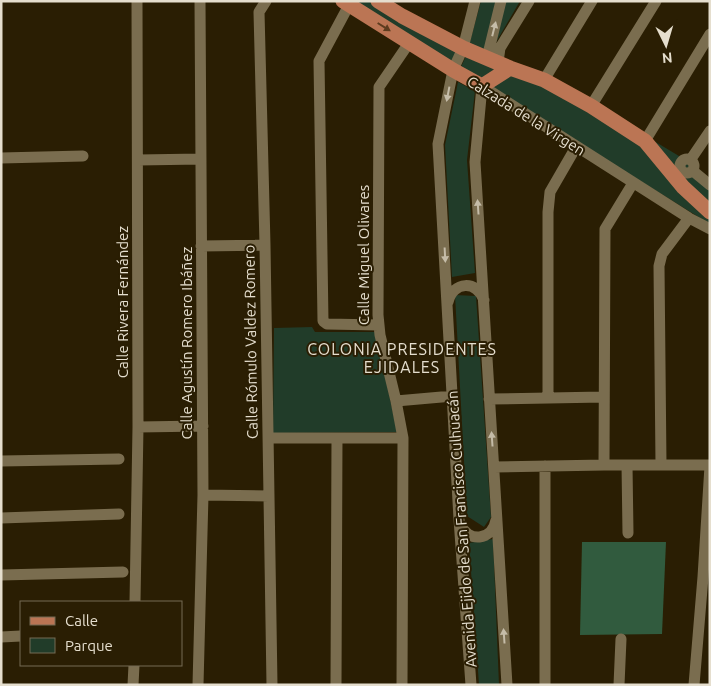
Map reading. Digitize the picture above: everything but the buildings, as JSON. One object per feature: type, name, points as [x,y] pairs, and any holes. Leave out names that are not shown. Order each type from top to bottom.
[{"type":"main road","name":"Calzada de la Virgen","points":[[378,1],[402,16],[463,48],[544,80],[591,106],[645,141],[683,187],[710,212]]},
{"type":"main road","name":"Calzada de la Virgen","points":[[346,3],[482,86]]},
{"type":"main road","points":[[482,86],[498,63]]},
{"type":"street","name":"Calle Rivera Fernández","points":[[135,601],[138,427],[137,1]]},
{"type":"street","name":"Calle Agustín Romero Ibáñez","points":[[198,685],[203,495],[200,1]]},
{"type":"street","name":"Calle Rómulo Valdez Romero","points":[[266,1],[259,12],[272,685]]},
{"type":"street","name":"Avenida Ejido de San Francisco Culhuacán","points":[[471,685],[459,519],[438,144],[453,70],[463,48],[475,1]]},
{"type":"street","points":[[498,63],[501,1]]},
{"type":"street","points":[[498,63],[500,48],[529,1]]},
{"type":"street","points":[[544,80],[592,1]]},
{"type":"street","points":[[591,106],[656,1]]},
{"type":"street","points":[[346,3],[319,61],[323,321],[327,324],[379,326]]},
{"type":"street","points":[[645,141],[710,34]]},
{"type":"street","name":"Calle Miguel Olivares","points":[[402,685],[403,438],[379,326],[378,87],[409,43]]},
{"type":"street","points":[[482,86],[475,162],[507,685]]},
{"type":"street","name":"Calzada de la Virgen","points":[[482,86],[633,183],[710,229]]},
{"type":"street","points":[[710,131],[692,165],[710,185]]},
{"type":"street","points":[[548,397],[548,221],[550,192],[576,147]]},
{"type":"street","points":[[1,158],[83,156]]},
{"type":"street","points":[[138,160],[201,159]]},
{"type":"street","points":[[604,465],[605,230],[633,183]]},
{"type":"street","points":[[661,464],[659,266],[662,254],[689,218]]},
{"type":"street","points":[[202,246],[265,245]]},
{"type":"street","points":[[448,307],[448,299],[452,292],[458,287],[466,286],[474,287],[480,292],[483,296],[484,304]]},
{"type":"street","points":[[396,401],[453,396]]},
{"type":"street","points":[[489,399],[603,397]]},
{"type":"street","points":[[138,427],[202,426]]},
{"type":"street","points":[[268,438],[403,438]]},
{"type":"street","points":[[336,685],[337,438]]},
{"type":"street","points":[[1,461],[119,459]]},
{"type":"street","points":[[627,465],[628,533]]},
{"type":"street","points":[[494,467],[710,465],[694,685]]},
{"type":"street","points":[[545,466],[545,685]]},
{"type":"street","points":[[203,495],[269,496]]},
{"type":"street","points":[[1,518],[119,514]]},
{"type":"street","points":[[459,519],[464,531],[471,536],[479,537],[487,535],[493,529],[496,518]]},
{"type":"street","points":[[1,574],[123,572]]},
{"type":"street","points":[[1,636],[20,636]]},
{"type":"street","points":[[620,685],[621,639]]},
{"type":"street","points":[[134,666],[134,685]]},
{"type":"green space","points":[[351,1],[368,1],[401,21],[457,50],[451,63]]},
{"type":"green space","points":[[481,1],[520,1],[495,44],[495,55],[469,45]]},
{"type":"green space","points":[[466,56],[497,69],[480,79],[460,69]]},
{"type":"green space","points":[[510,74],[546,87],[642,145],[710,217],[710,224],[490,88]]},
{"type":"green space","points":[[458,82],[475,91],[467,160],[475,273],[452,277],[445,145]]},
{"type":"green space","points":[[654,141],[689,162],[697,181],[710,190],[710,205],[693,192]]},
{"type":"green space","points":[[455,295],[476,296],[491,517],[484,527],[467,516]]},
{"type":"green space","points":[[312,327],[315,332],[376,332],[397,432],[273,433],[274,328]]},
{"type":"green space","points":[[493,539],[499,685],[479,685],[469,543]]},
{"type":"green space","points":[[582,542],[666,542],[662,634],[580,635]]},
{"type":"district","name":"COLONIA PRESIDENTES EJIDALES","points":[[402,358]]}]
